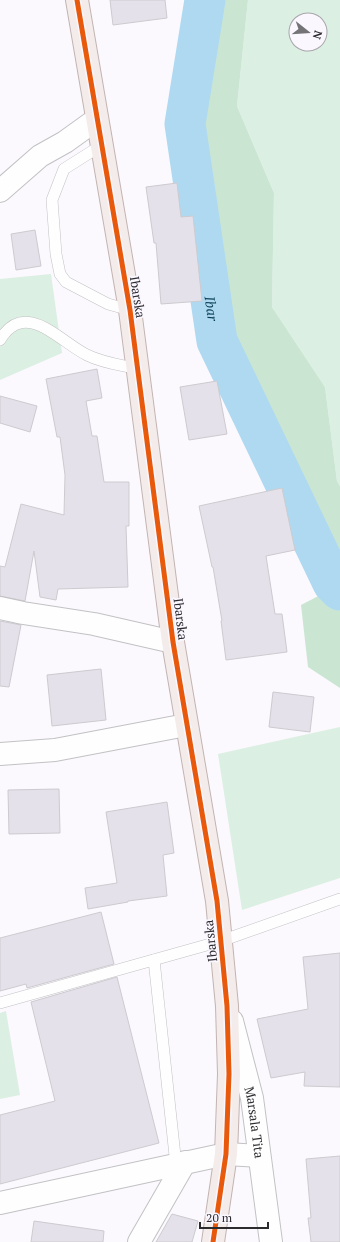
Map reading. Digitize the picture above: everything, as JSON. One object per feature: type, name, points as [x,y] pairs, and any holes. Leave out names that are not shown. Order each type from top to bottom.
[{"type":"main road","name":"Ibarska","points":[[77,0],[130,310],[173,642],[217,901],[228,1006],[229,1074],[226,1154],[213,1242]]},
{"type":"street","points":[[0,191],[40,156],[65,142],[97,118]]},
{"type":"street","points":[[0,608],[94,624],[173,642]]},
{"type":"street","points":[[0,754],[55,750],[186,725]]},
{"type":"street","name":"Marsala Tita","points":[[228,1006],[252,1098],[271,1242]]},
{"type":"street","points":[[0,1203],[226,1154],[259,1156]]},
{"type":"street","points":[[139,1242],[180,1164]]},
{"type":"lane","points":[[102,145],[64,169],[52,200],[56,254],[60,274],[66,282],[108,304],[130,310]]},
{"type":"lane","points":[[0,340],[5,332],[18,323],[30,322],[45,327],[87,355],[108,363],[138,369]]},
{"type":"lane","points":[[0,1003],[221,941],[340,899]]},
{"type":"lane","points":[[154,960],[180,1164]]},
{"type":"green space","points":[[218,0],[248,0],[237,106],[274,193],[272,307],[325,387],[337,481],[340,486],[340,578],[227,341],[200,127]]},
{"type":"green space","points":[[248,0],[340,0],[340,486],[337,481],[325,387],[272,307],[274,193],[237,106]]},
{"type":"green space","points":[[51,274],[62,353],[0,380],[0,279]]},
{"type":"green space","points":[[326,592],[340,606],[340,688],[308,667],[301,605]]},
{"type":"green space","points":[[340,727],[340,878],[242,910],[218,754]]},
{"type":"green space","points":[[6,1011],[20,1095],[0,1099],[0,1013]]},
{"type":"building","points":[[110,0],[165,0],[167,18],[113,25]]},
{"type":"building","points":[[177,183],[181,217],[193,216],[202,301],[161,304],[156,243],[154,243],[146,187]]},
{"type":"building","points":[[35,230],[41,266],[16,270],[11,234]]},
{"type":"building","points":[[97,369],[102,398],[86,401],[92,436],[97,436],[104,482],[129,482],[129,526],[126,526],[128,587],[58,589],[56,600],[40,597],[34,551],[25,601],[0,596],[0,566],[5,567],[21,504],[64,515],[65,475],[60,437],[57,437],[46,379]]},
{"type":"building","points":[[217,381],[227,434],[189,440],[180,387]]},
{"type":"building","points":[[0,396],[37,406],[30,432],[0,423]]},
{"type":"building","points":[[282,488],[295,550],[266,556],[275,614],[282,614],[287,652],[226,660],[222,621],[213,567],[199,506]]},
{"type":"building","points":[[0,621],[21,625],[9,687],[0,686]]},
{"type":"building","points":[[101,669],[106,720],[52,726],[47,675]]},
{"type":"building","points":[[273,692],[314,697],[310,732],[269,727]]},
{"type":"building","points":[[59,789],[60,833],[9,834],[8,790]]},
{"type":"building","points":[[167,802],[174,853],[163,855],[167,896],[128,901],[88,909],[85,888],[117,883],[106,812]]},
{"type":"building","points":[[101,912],[114,964],[27,988],[26,984],[0,991],[0,938]]},
{"type":"building","points":[[340,953],[340,1087],[304,1086],[305,1072],[271,1078],[257,1019],[308,1009],[303,957]]},
{"type":"building","points":[[117,977],[159,1143],[0,1184],[0,1115],[55,1101],[31,1002]]},
{"type":"building","points":[[340,1156],[340,1242],[311,1242],[308,1218],[311,1218],[306,1159]]},
{"type":"building","points":[[172,1214],[198,1221],[192,1242],[156,1242]]},
{"type":"building","points":[[34,1221],[104,1231],[103,1242],[31,1242]]},
{"type":"waterway","name":"Ibar","points":[[205,0],[185,124],[217,341],[333,583],[340,590]]},
{"type":"cycle path","points":[[77,0],[130,310],[173,642],[217,901],[227,1006],[229,1074],[226,1154],[213,1242]]}]
